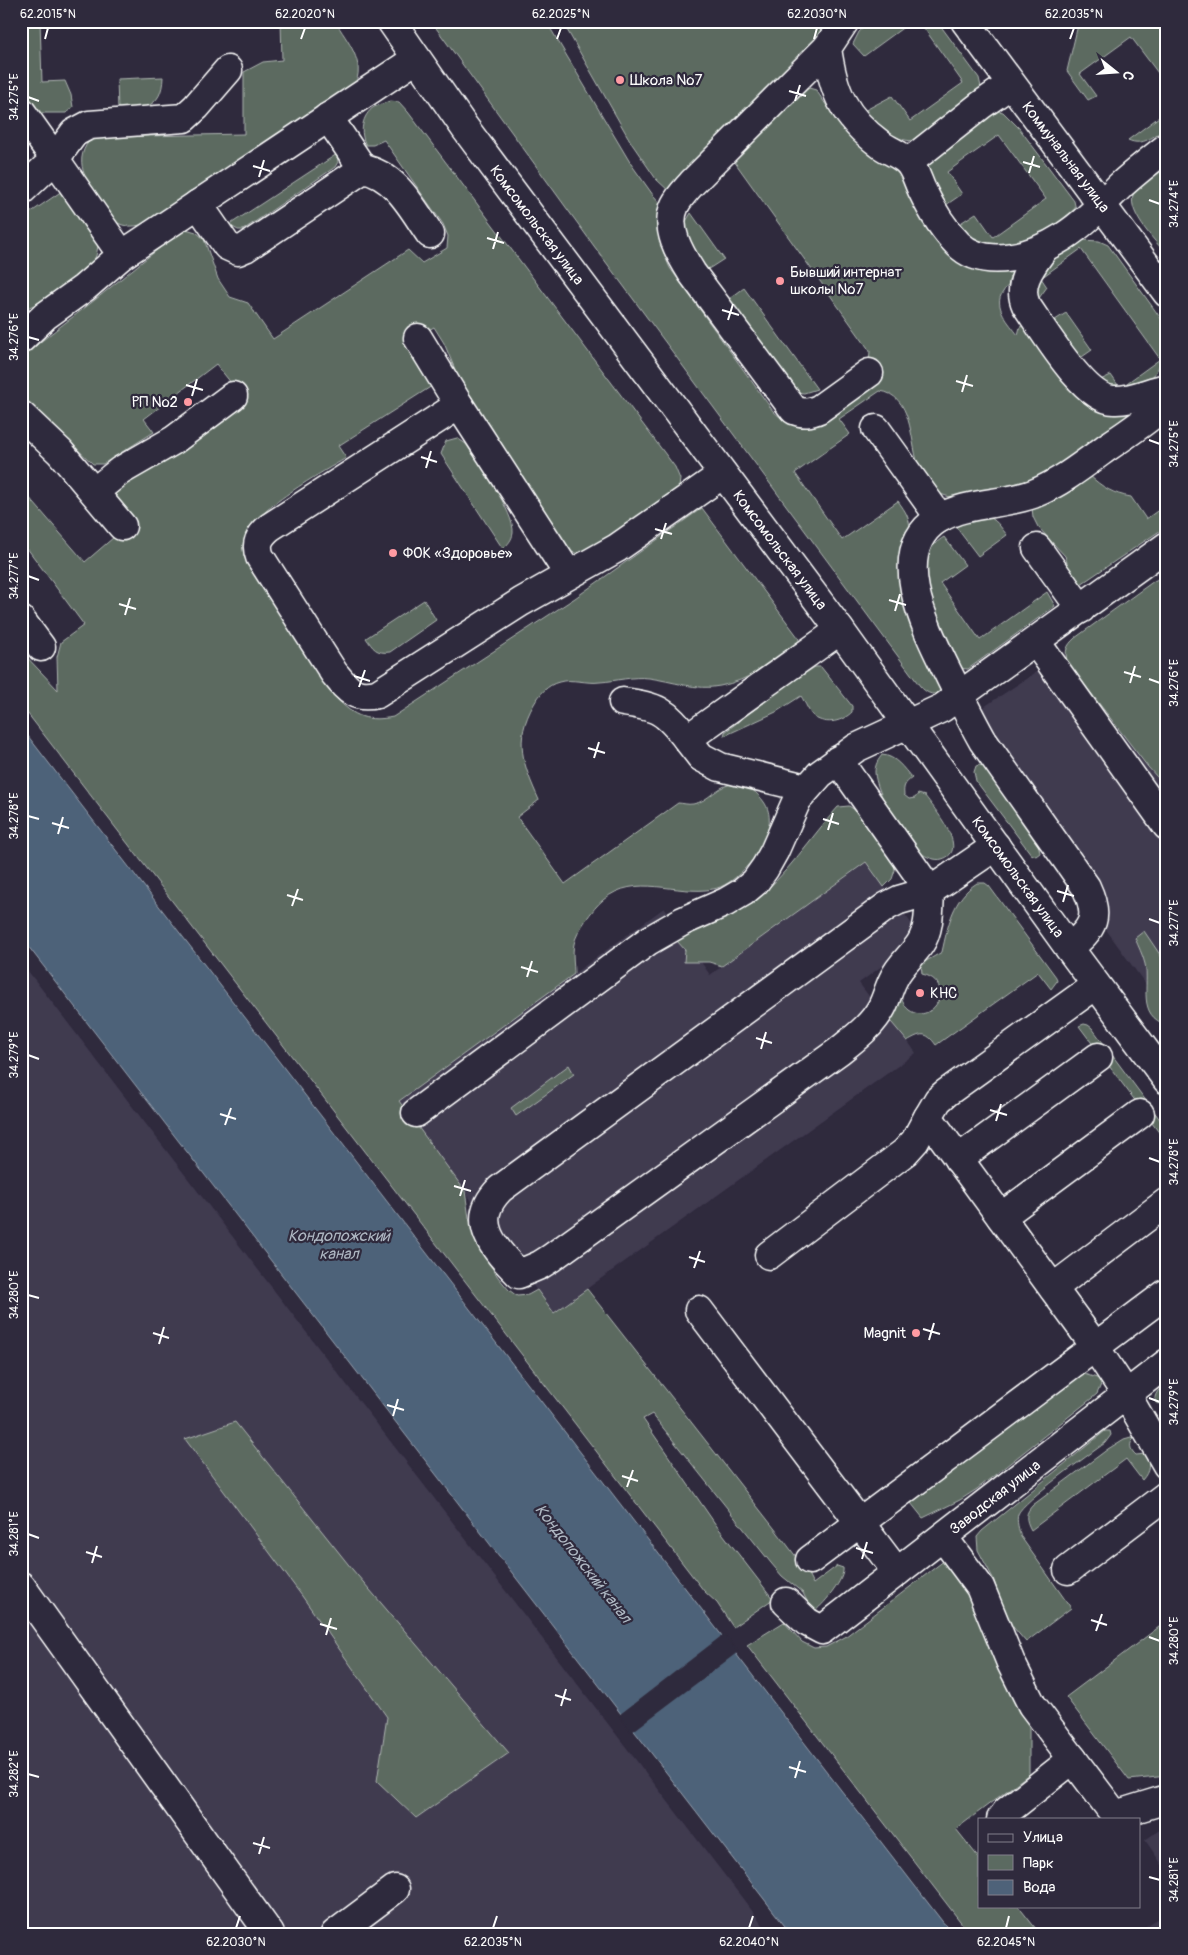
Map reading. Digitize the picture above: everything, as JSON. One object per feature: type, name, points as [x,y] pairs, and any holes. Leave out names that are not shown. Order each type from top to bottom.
[{"type":"street","name":"Комсомольская улица","points":[[391,21],[416,60],[465,128],[840,630],[1096,985],[1162,1064]]},
{"type":"street","points":[[845,21],[827,48],[692,182],[674,206],[672,233],[682,258],[692,273],[794,410],[810,413],[819,409],[869,373]]},
{"type":"street","name":"Коммунальная улица","points":[[965,21],[1167,293]]},
{"type":"street","points":[[827,48],[831,76],[836,92],[845,107],[866,133],[889,151],[909,162],[941,224],[959,245],[978,257],[1001,258],[1045,247],[1070,232],[1102,205],[1140,168],[1167,147]]},
{"type":"street","points":[[21,339],[33,318],[84,288],[122,255],[416,60]]},
{"type":"street","points":[[21,191],[55,159],[74,133],[89,125],[184,118],[228,70]]},
{"type":"street","points":[[909,162],[956,124],[1011,84]]},
{"type":"street","points":[[21,111],[122,255]]},
{"type":"street","points":[[328,117],[363,169],[381,174],[390,181],[402,194],[430,234]]},
{"type":"street","points":[[198,204],[227,246],[238,251],[363,169]]},
{"type":"street","points":[[1045,247],[1023,284],[1023,298],[1026,305],[1080,380],[1096,395],[1112,400],[1167,388]]},
{"type":"street","points":[[418,338],[569,575]]},
{"type":"street","points":[[94,492],[120,471],[174,440],[233,396]]},
{"type":"street","points":[[1069,948],[1082,938],[1090,928],[1094,918],[1094,904],[1086,888],[983,740],[959,697],[923,621],[914,584],[913,566],[919,539],[925,530],[940,518],[960,510],[1016,499],[1044,489],[1089,461],[1155,414],[1167,403]]},
{"type":"street","points":[[459,405],[270,527],[262,534],[258,541],[257,549],[260,557],[329,665],[344,686],[354,694],[365,697],[377,694],[496,616],[638,534],[723,474]]},
{"type":"street","points":[[21,415],[60,452],[122,526]]},
{"type":"street","points":[[876,429],[940,518]]},
{"type":"street","points":[[416,1113],[648,941],[666,930],[743,892],[765,868],[788,817],[806,788],[838,760],[856,748],[934,713],[959,697],[1167,546]]},
{"type":"street","points":[[1037,548],[1081,609]]},
{"type":"street","points":[[21,620],[42,646]]},
{"type":"street","points":[[687,739],[840,630]]},
{"type":"street","points":[[1036,642],[1167,826]]},
{"type":"street","points":[[622,702],[643,704],[665,713],[700,757],[720,767],[806,788]]},
{"type":"street","points":[[838,760],[930,892],[928,923],[921,943],[893,978],[877,1016],[858,1036],[540,1265],[519,1274],[499,1254],[488,1238],[487,1206],[500,1189],[887,906],[899,900],[930,892],[996,846]]},
{"type":"street","points":[[769,1255],[905,1152],[915,1141],[938,1100],[946,1093],[1096,985]]},
{"type":"street","points":[[958,1159],[1098,1057]]},
{"type":"street","points":[[1001,1217],[1140,1114]]},
{"type":"street","points":[[928,1117],[1095,1346],[1126,1394],[1167,1465]]},
{"type":"street","points":[[1053,1288],[1167,1202]]},
{"type":"street","points":[[810,1560],[1167,1293]]},
{"type":"street","points":[[700,1310],[897,1572]]},
{"type":"street","name":"Заводская улица","points":[[786,1602],[807,1622],[822,1630],[1167,1363]]},
{"type":"street","points":[[1068,1570],[1167,1495]]},
{"type":"street","points":[[943,1537],[980,1587],[1011,1663],[1032,1704],[1116,1817],[1167,1799]]},
{"type":"street","points":[[21,1586],[270,1934]]},
{"type":"street","points":[[1002,1818],[1007,1811],[1073,1759]]},
{"type":"street","points":[[335,1934],[395,1889]]},
{"type":"shaded area","points":[[1065,653],[1067,662],[1148,767],[1167,788],[1167,1014],[958,724]]},
{"type":"shaded area","points":[[866,862],[914,927],[909,946],[859,983],[875,1004],[900,1030],[916,1053],[553,1313],[399,1101],[664,908],[710,975]]},
{"type":"shaded area","points":[[21,962],[770,1934],[21,1934]]},
{"type":"shaded area","points":[[1167,1825],[1167,1872],[1145,1840]]},
{"type":"shaded area","points":[[1167,1912],[1167,1934],[1135,1934]]},
{"type":"green space","points":[[21,21],[40,21],[42,82],[65,81],[71,95],[73,107],[66,113],[41,113],[35,110],[21,90]]},
{"type":"green space","points":[[281,21],[335,21],[350,44],[357,61],[358,69],[354,86],[148,223],[127,226],[115,221],[109,215],[86,179],[82,162],[86,145],[93,137],[244,134],[244,72],[263,62],[282,60]]},
{"type":"green space","points":[[431,21],[546,21],[631,164],[663,206],[662,245],[670,268],[773,411],[783,420],[799,427],[809,426],[867,386],[870,351],[734,161],[761,135],[797,95],[809,88],[816,90],[833,115],[849,133],[901,176],[914,192],[926,214],[1011,263],[1018,278],[1006,288],[1000,297],[1003,315],[1018,335],[1020,327],[1027,325],[1073,383],[1167,393],[1082,454],[1032,479],[953,498],[937,493],[924,475],[918,464],[904,409],[890,394],[880,391],[839,419],[850,434],[795,473],[842,540],[898,501],[907,515],[909,523],[943,688],[940,691],[932,694],[920,686],[594,246]]},
{"type":"green space","points":[[562,21],[830,21],[806,53],[671,193],[656,179],[632,144]]},
{"type":"green space","points":[[870,21],[912,21],[864,56],[853,44],[859,32]]},
{"type":"green space","points":[[919,21],[937,21],[979,78],[981,87],[978,93],[915,141],[893,136],[860,113],[892,96],[910,121],[963,83]]},
{"type":"green space","points":[[1083,21],[1149,21],[1167,24],[1167,85],[1131,37],[1080,74],[1096,96],[1088,100],[1067,71],[1077,29]]},
{"type":"green space","points":[[163,77],[159,95],[150,105],[136,109],[118,110],[117,79]]},
{"type":"green space","points":[[390,101],[399,102],[408,112],[675,467],[680,479],[679,488],[610,541],[579,554],[568,551],[461,384],[444,343],[434,327],[405,343],[432,386],[338,446],[346,458],[303,484],[270,508],[256,521],[247,533],[243,546],[247,564],[336,698],[355,714],[376,719],[393,717],[575,598],[702,508],[798,637],[800,643],[795,649],[750,676],[730,684],[702,687],[649,678],[595,682],[564,681],[551,685],[541,693],[528,717],[522,741],[525,764],[539,800],[517,817],[565,884],[678,803],[699,803],[730,784],[740,784],[748,787],[759,795],[767,806],[769,827],[766,837],[760,849],[743,871],[721,887],[685,890],[643,886],[629,887],[603,900],[586,920],[575,939],[573,951],[574,974],[399,1101],[465,1191],[469,1218],[480,1249],[509,1290],[517,1296],[528,1295],[537,1290],[554,1313],[587,1289],[785,1542],[806,1570],[813,1584],[837,1566],[843,1568],[843,1573],[837,1585],[829,1597],[816,1610],[811,1609],[803,1593],[782,1576],[771,1563],[652,1414],[643,1419],[716,1525],[773,1599],[733,1627],[717,1603],[704,1591],[21,705],[21,651],[58,690],[57,657],[61,642],[84,625],[21,540],[21,488],[85,562],[135,519],[113,492],[131,478],[170,456],[248,398],[232,384],[216,364],[144,419],[154,432],[103,464],[93,464],[54,427],[21,400],[21,358],[149,256],[186,229],[196,232],[204,239],[218,279],[230,297],[248,303],[273,339],[408,250],[422,263],[447,248],[448,236],[443,224],[384,140],[373,145],[366,145],[364,140],[362,130],[364,119],[370,110]]},
{"type":"green space","points":[[995,110],[1003,112],[1019,128],[1074,201],[1076,210],[1074,216],[1035,238],[1004,244],[1000,249],[974,242],[959,224],[976,213],[993,237],[1046,199],[999,135],[947,172],[962,194],[946,205],[931,182],[928,173],[929,163]]},
{"type":"green space","points":[[1167,111],[1167,127],[1144,141],[1133,142],[1128,140]]},
{"type":"green space","points":[[337,154],[338,162],[335,167],[243,230],[238,230],[229,225]]},
{"type":"green space","points":[[1167,162],[1167,185],[1162,189],[1167,195],[1167,255],[1142,224],[1133,206],[1132,198],[1135,190],[1141,183]]},
{"type":"green space","points":[[62,191],[98,246],[96,256],[82,272],[61,288],[39,302],[21,310],[21,219]]},
{"type":"green space","points":[[691,213],[724,259],[704,270],[682,228]]},
{"type":"green space","points":[[1082,240],[1099,241],[1108,245],[1167,327],[1167,354],[1162,359],[1155,374],[1143,384],[1127,391],[1096,382],[1111,375],[1120,388],[1160,359],[1081,249],[1041,278],[1047,287],[1039,298],[1040,303],[1033,291],[1035,281],[1059,251]]},
{"type":"green space","points":[[744,288],[817,389],[804,393],[795,392],[725,302]]},
{"type":"green space","points":[[1066,313],[1092,350],[1079,359],[1052,322]]},
{"type":"green space","points":[[457,438],[466,444],[495,488],[508,513],[513,533],[511,540],[503,549],[441,454],[446,441]]},
{"type":"green space","points":[[1089,475],[1108,489],[1131,497],[1146,519],[1167,504],[1167,526],[1081,584],[1068,566],[1065,556],[1038,527],[1033,517],[1032,508]]},
{"type":"green space","points":[[979,516],[992,519],[1007,535],[978,556],[956,527]]},
{"type":"green space","points":[[944,537],[965,565],[940,583],[980,640],[1047,592],[1055,606],[968,669],[956,664],[951,655],[935,620],[924,583],[923,576],[928,554],[935,544]]},
{"type":"green space","points":[[1164,576],[1167,577],[1167,643],[1163,646],[1167,652],[1167,788],[1148,767],[1067,662],[1066,655],[1068,646],[1075,638],[1154,581]]},
{"type":"green space","points":[[424,600],[436,620],[390,652],[381,652],[373,647],[366,638]]},
{"type":"green space","points":[[815,667],[821,667],[852,706],[852,712],[839,720],[829,722],[819,720],[812,715],[801,696],[776,712],[724,736],[725,732],[777,692]]},
{"type":"green space","points":[[882,755],[895,760],[912,778],[905,785],[904,795],[909,799],[915,798],[918,794],[925,796],[942,819],[951,838],[953,847],[950,854],[942,859],[926,856],[914,847],[899,828],[885,804],[876,781],[876,767]]},
{"type":"green space","points":[[976,766],[984,766],[990,772],[1038,842],[1040,853],[1036,856],[1031,854],[976,781],[974,772]]},
{"type":"green space","points":[[849,806],[862,815],[893,858],[895,870],[892,879],[884,887],[866,862],[722,966],[709,962],[684,962],[685,950],[677,941],[696,930],[737,912],[755,900],[778,879],[838,807]]},
{"type":"green space","points":[[977,883],[985,883],[989,886],[1056,977],[1057,981],[1051,989],[1038,972],[936,1045],[926,1035],[916,1036],[907,1041],[887,1017],[901,992],[905,1006],[918,1014],[926,1013],[938,1001],[939,985],[933,979],[922,974],[921,964],[942,952],[949,922],[957,904],[962,896]]},
{"type":"green space","points":[[1144,931],[1167,965],[1167,973],[1161,977],[1167,986],[1167,1025],[1157,1020],[1151,1014],[1146,999],[1145,964],[1135,938]]},
{"type":"green space","points":[[1084,1024],[1092,1028],[1167,1129],[1167,1143],[1079,1026]]},
{"type":"green space","points":[[569,1065],[574,1074],[516,1116],[511,1108]]},
{"type":"green space","points":[[1084,1374],[1100,1379],[1102,1382],[1097,1394],[977,1489],[960,1500],[923,1518],[911,1503],[1077,1376]]},
{"type":"green space","points":[[1167,1383],[1167,1400],[1159,1404],[1156,1403],[1156,1394]]},
{"type":"green space","points":[[235,1422],[352,1569],[509,1753],[416,1818],[377,1781],[387,1717],[302,1596],[185,1439]]},
{"type":"green space","points":[[1105,1431],[1110,1431],[1111,1435],[1105,1443],[1044,1489],[1018,1514],[1021,1537],[1071,1608],[1026,1642],[1013,1627],[1003,1608],[993,1578],[978,1550],[977,1537]]},
{"type":"green space","points":[[1131,1437],[1135,1438],[1131,1444],[1132,1451],[1136,1455],[1146,1454],[1148,1461],[1148,1470],[1142,1480],[1126,1459],[1031,1530],[1027,1516],[1028,1511],[1033,1505],[1108,1449]]},
{"type":"green space","points":[[945,1560],[970,1594],[1029,1723],[1029,1774],[956,1829],[978,1857],[978,1908],[1020,1908],[1040,1934],[970,1934],[747,1645],[784,1622],[802,1642],[814,1648],[826,1647],[845,1637]]},
{"type":"green space","points":[[1167,1621],[1167,1680],[1163,1683],[1167,1685],[1167,1776],[1129,1780],[1066,1697]]},
{"type":"water","name":"Кондопожский канал","points":[[21,727],[952,1934],[791,1934],[21,937]]},
{"type":"pier","points":[[724,1634],[738,1652],[632,1732],[619,1715]]},
{"type":"place","name":"Школа №7","points":[[620,80]]},
{"type":"place","name":"Бывший интернат школы №7","points":[[780,281]]},
{"type":"place","name":"РП №2","points":[[188,402]]},
{"type":"place","name":"ФОК «Здоровье»","points":[[393,553]]},
{"type":"place","name":"КНС","points":[[920,993]]},
{"type":"place","name":"Magnit","points":[[916,1333]]}]
